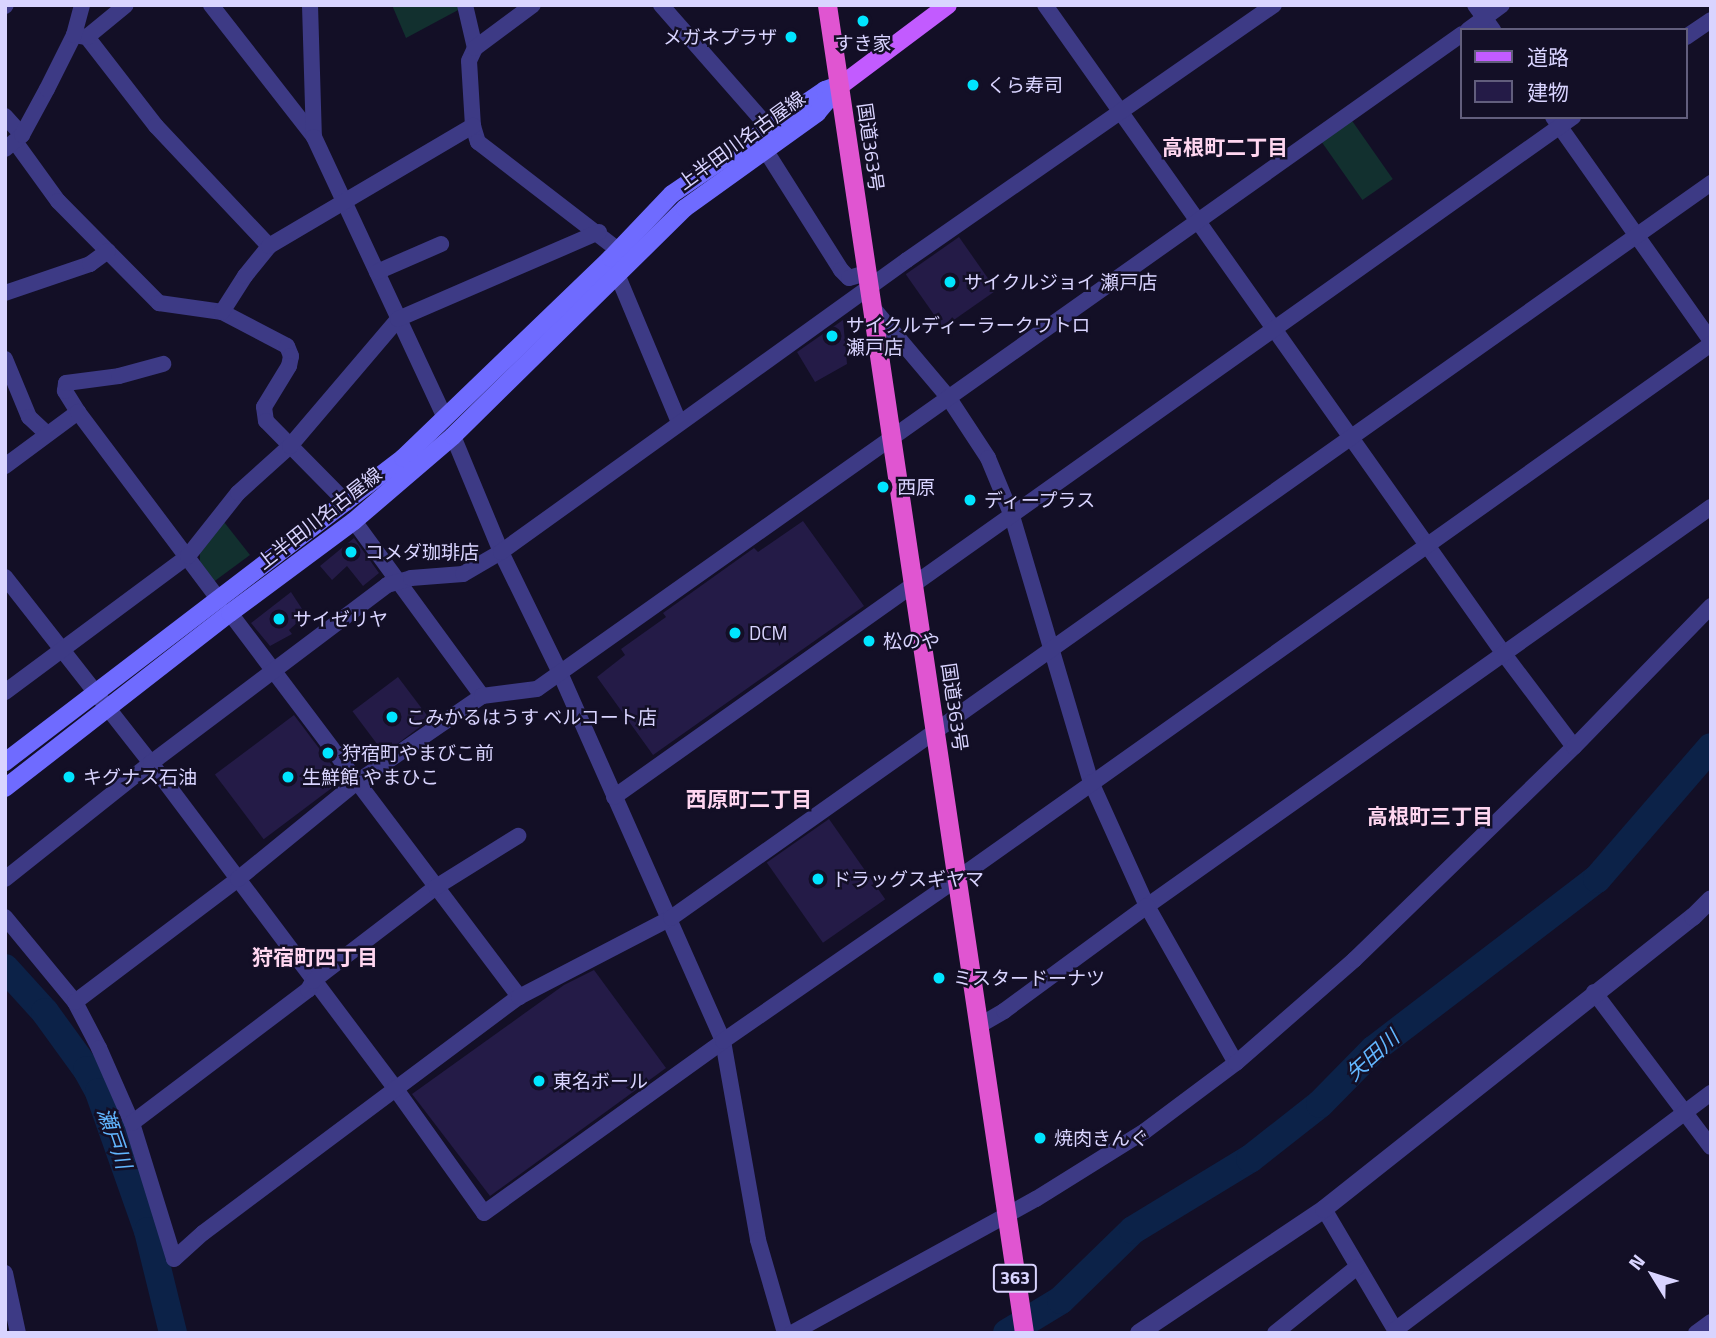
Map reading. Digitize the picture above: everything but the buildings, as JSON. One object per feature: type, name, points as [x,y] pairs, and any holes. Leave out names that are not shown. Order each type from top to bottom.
[{"type":"highway","name":"国道363号","points":[[827,5],[1024,1333]]},
{"type":"main road","points":[[840,86],[948,5]]},
{"type":"main road","name":"上半田川名古屋線","points":[[5,788],[109,708],[224,606],[403,458],[618,250],[672,194],[825,90],[840,86]]},
{"type":"main road","name":"上半田川名古屋線","points":[[5,762],[98,693],[354,521],[453,436],[685,208],[764,148],[817,113],[840,86]]},
{"type":"street","points":[[82,5],[80,36],[156,126],[269,246]]},
{"type":"street","points":[[14,142],[80,36],[126,5]]},
{"type":"street","points":[[211,5],[314,137],[445,418]]},
{"type":"street","points":[[310,5],[314,137]]},
{"type":"street","points":[[465,5],[475,48]]},
{"type":"street","points":[[533,5],[475,48],[469,61],[473,126],[478,142],[599,232],[618,250]]},
{"type":"street","points":[[1045,5],[1427,546],[1574,747]]},
{"type":"street","points":[[5,879],[151,763],[387,585],[398,580],[463,574],[501,552],[679,422],[1274,5]]},
{"type":"street","points":[[1484,18],[1502,5]]},
{"type":"street","points":[[667,7],[768,127]]},
{"type":"street","points":[[1688,36],[1711,20]]},
{"type":"street","points":[[75,1002],[238,879],[357,782],[482,696],[537,689],[1460,35]]},
{"type":"street","points":[[5,116],[14,142],[58,201],[159,303],[222,312],[287,346],[291,356],[289,366],[264,407],[266,421],[347,503]]},
{"type":"street","points":[[5,577],[151,763],[395,1088],[484,1213],[1711,343],[1562,120],[1275,330],[614,797]]},
{"type":"street","points":[[222,312],[245,276],[269,246],[473,126]]},
{"type":"street","points":[[764,148],[841,270],[849,278],[869,289],[948,397],[988,458],[1013,516],[1091,782],[1147,906],[1236,1063]]},
{"type":"street","points":[[5,917],[75,1002],[99,1048],[132,1123],[174,1259],[203,1233],[519,997],[671,918],[1711,183]]},
{"type":"street","points":[[5,692],[188,556],[239,493],[290,446],[398,319],[599,232]]},
{"type":"street","points":[[377,272],[441,244]]},
{"type":"street","points":[[5,293],[90,264],[108,251]]},
{"type":"street","points":[[617,274],[679,422]]},
{"type":"street","points":[[5,359],[9,380],[29,417],[47,434]]},
{"type":"street","points":[[163,364],[119,376],[66,383],[65,391],[78,412],[519,997]]},
{"type":"street","points":[[5,466],[78,412]]},
{"type":"street","points":[[453,436],[501,552],[560,673],[671,918],[723,1041],[758,1240],[785,1333]]},
{"type":"street","points":[[980,1025],[1004,1011],[1147,906],[1711,507]]},
{"type":"street","points":[[354,521],[482,696]]},
{"type":"street","points":[[792,1333],[1006,1217],[1145,1130],[1236,1063],[1354,960],[1574,747],[1711,606]]},
{"type":"street","points":[[132,1123],[308,990],[313,981],[436,887],[518,836]]},
{"type":"street","points":[[1139,1333],[1324,1209],[1594,992],[1693,917],[1711,899]]},
{"type":"street","points":[[1594,992],[1711,1147]]},
{"type":"street","points":[[1324,1209],[1396,1331],[1711,1093]]},
{"type":"street","points":[[1275,1333],[1357,1266]]},
{"type":"street","points":[[5,1273],[19,1333]]},
{"type":"street","points":[[1696,1333],[1711,1322]]},
{"type":"green space","points":[[392,5],[459,5],[460,9],[406,38]]},
{"type":"green space","points":[[1348,115],[1393,179],[1362,200],[1318,136]]},
{"type":"green space","points":[[224,522],[250,555],[212,583],[200,563],[200,545]]},
{"type":"waterway","name":"矢田川","points":[[1007,1333],[1061,1300],[1133,1230],[1250,1159],[1320,1104],[1373,1050],[1597,879],[1711,747]]},
{"type":"waterway","name":"瀬戸川","points":[[5,968],[45,1012],[87,1070],[99,1092],[148,1231],[173,1333]]},
{"type":"place","name":"すき家","points":[[863,21]]},
{"type":"place","name":"メガネプラザ","points":[[791,37]]},
{"type":"place","name":"くら寿司","points":[[973,85]]},
{"type":"place","name":"サイクルジョイ 瀬戸店","points":[[950,282]]},
{"type":"place","name":"サイクルディーラークワトロ 瀬戸店","points":[[832,336]]},
{"type":"place","name":"西原","points":[[883,487]]},
{"type":"place","name":"ディープラス","points":[[970,500]]},
{"type":"place","name":"コメダ珈琲店","points":[[351,552]]},
{"type":"place","name":"サイゼリヤ","points":[[279,619]]},
{"type":"place","name":"DCM","points":[[735,633]]},
{"type":"place","name":"松のや","points":[[869,641]]},
{"type":"place","name":"こみかるはうす ベルコート店","points":[[392,717]]},
{"type":"place","name":"狩宿町やまびこ前","points":[[328,753]]},
{"type":"place","name":"キグナス石油","points":[[69,777]]},
{"type":"place","name":"生鮮館 やまひこ","points":[[288,777]]},
{"type":"place","name":"ドラッグスギヤマ","points":[[818,879]]},
{"type":"place","name":"ミスタードーナツ","points":[[939,978]]},
{"type":"place","name":"東名ボール","points":[[539,1081]]},
{"type":"place","name":"焼肉きんぐ","points":[[1040,1138]]},
{"type":"district","name":"高根町二丁目","points":[[1225,147]]},
{"type":"district","name":"西原町二丁目","points":[[749,799]]},
{"type":"district","name":"高根町三丁目","points":[[1430,816]]},
{"type":"district","name":"狩宿町四丁目","points":[[315,957]]}]
